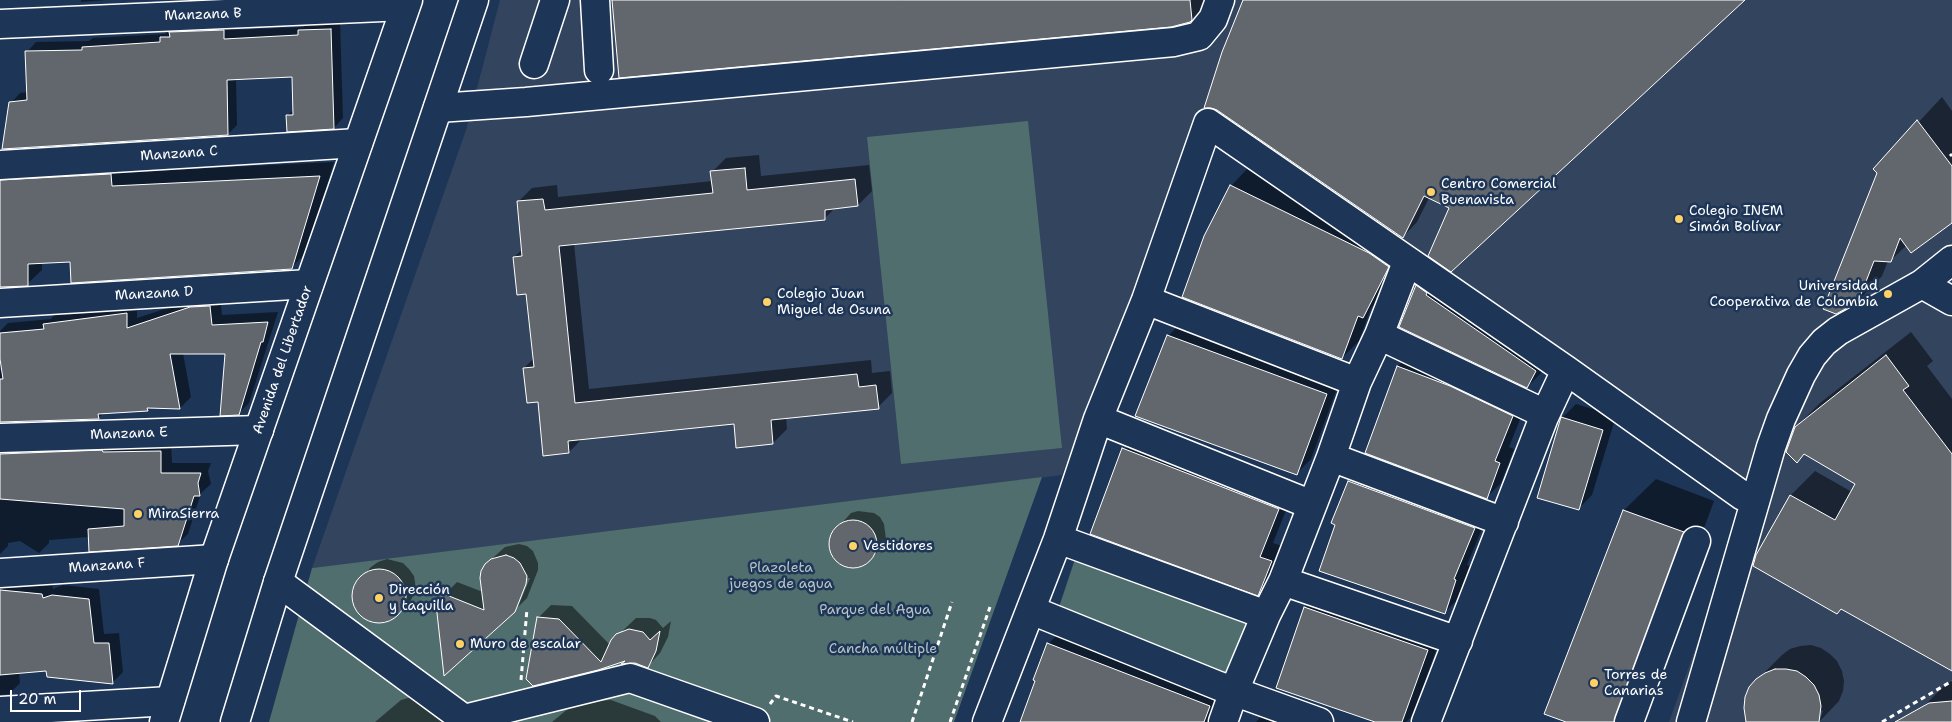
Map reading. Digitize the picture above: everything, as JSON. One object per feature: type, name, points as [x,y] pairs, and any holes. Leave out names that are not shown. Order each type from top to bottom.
[{"type":"street","points":[[0,24],[3,0]]},
{"type":"street","points":[[235,722],[278,582],[474,0]]},
{"type":"street","points":[[534,64],[555,0]]},
{"type":"street","points":[[595,0],[600,70]]},
{"type":"street","points":[[438,108],[526,102],[1174,42],[1199,36],[1213,19],[1220,0]]},
{"type":"street","name":"Manzana B","points":[[0,24],[407,3]]},
{"type":"street","name":"Avenida del Libertador","points":[[167,712],[214,559],[407,3]]},
{"type":"street","points":[[987,722],[1058,539],[1098,419],[1146,300],[1208,123],[1566,370],[1743,496]]},
{"type":"street","name":"Manzana C","points":[[0,165],[358,143]]},
{"type":"street","points":[[1691,722],[1771,447],[1780,419],[1801,375],[1812,356],[1838,330],[1922,284],[1952,260]]},
{"type":"street","points":[[1224,722],[1234,691],[1266,615],[1283,581],[1331,457],[1357,382],[1379,335],[1407,262]]},
{"type":"street","name":"Manzana D","points":[[0,303],[309,284]]},
{"type":"street","points":[[1922,284],[1952,301]]},
{"type":"street","points":[[1146,300],[1357,382]]},
{"type":"street","points":[[1379,335],[1545,414]]},
{"type":"street","points":[[1426,722],[1545,414],[1566,370]]},
{"type":"street","points":[[1098,419],[1312,505]]},
{"type":"street","name":"Manzana E","points":[[0,438],[259,430]]},
{"type":"street","points":[[1331,457],[1504,522]]},
{"type":"street","points":[[1058,539],[1266,615]]},
{"type":"street","points":[[1629,722],[1696,541]]},
{"type":"street","name":"Manzana F","points":[[0,573],[214,559]]},
{"type":"street","points":[[1283,581],[1458,641]]},
{"type":"street","points":[[278,582],[464,721],[630,678],[755,722]]},
{"type":"street","points":[[1031,610],[1234,691],[1319,722]]},
{"type":"street","points":[[0,711],[167,712]]},
{"type":"path","points":[[912,722],[952,602]]},
{"type":"path","points":[[950,722],[990,607]]},
{"type":"path","points":[[519,706],[527,609]]},
{"type":"path","points":[[1882,722],[1952,682]]},
{"type":"path","points":[[755,722],[776,696],[853,722]]},
{"type":"shaded area","points":[[500,0],[1952,0],[1952,722],[1669,722],[1752,490],[1204,108],[1062,475],[312,568],[466,130]]},
{"type":"green space","points":[[1028,121],[1062,448],[901,464],[867,137]]},
{"type":"green space","name":"Parque del Agua","points":[[1042,477],[954,722],[269,722],[312,568]]},
{"type":"green space","points":[[1075,559],[1250,618],[1231,675],[1056,616]]},
{"type":"building","points":[[612,0],[1190,0],[1192,20],[1171,27],[619,78]]},
{"type":"building","name":"Centro Comercial Buenavista","points":[[1243,0],[1745,0],[1451,272],[1428,256],[1449,208],[1424,196],[1403,238],[1217,110],[1204,108],[1222,52]]},
{"type":"building","points":[[331,29],[334,129],[287,132],[286,115],[293,115],[292,77],[227,80],[228,135],[2,149],[9,102],[27,100],[25,51],[82,50],[82,47],[160,42],[160,37],[170,37],[169,32],[224,30],[224,39],[298,35],[298,30]]},
{"type":"building","points":[[1917,120],[1952,166],[1952,223],[1911,253],[1900,238],[1891,262],[1874,261],[1858,302],[1836,314],[1823,309],[1877,173],[1873,169]]},
{"type":"building","points":[[745,168],[747,190],[855,179],[858,206],[825,210],[825,220],[559,246],[575,403],[857,374],[859,387],[876,385],[879,409],[771,420],[773,444],[736,448],[734,424],[568,441],[569,453],[543,456],[538,402],[527,403],[523,368],[534,367],[526,294],[517,295],[513,257],[522,256],[517,201],[543,199],[545,210],[713,193],[710,171]]},
{"type":"building","points":[[111,174],[112,186],[320,176],[292,269],[71,283],[70,262],[28,264],[28,286],[0,287],[0,180]]},
{"type":"building","points":[[1230,185],[1369,253],[1389,267],[1363,318],[1358,316],[1342,359],[1182,297],[1204,236]]},
{"type":"building","points":[[1416,285],[1427,293],[1426,295],[1536,371],[1527,388],[1399,327]]},
{"type":"building","points":[[210,306],[212,325],[268,322],[239,415],[220,416],[225,354],[170,354],[180,409],[147,408],[148,411],[98,414],[99,419],[0,422],[0,379],[3,379],[0,359],[0,333],[44,329],[43,324],[127,313],[127,328],[190,307]]},
{"type":"building","points":[[1167,335],[1327,394],[1297,475],[1135,416]]},
{"type":"building","points":[[1886,355],[1909,386],[1903,390],[1952,454],[1952,671],[1841,609],[1837,614],[1753,566],[1756,555],[1790,495],[1835,520],[1855,484],[1804,454],[1797,463],[1786,452],[1795,427]]},
{"type":"building","points":[[1397,366],[1450,386],[1513,416],[1495,461],[1500,463],[1487,499],[1365,453]]},
{"type":"building","points":[[1561,417],[1603,430],[1579,510],[1537,498]]},
{"type":"building","points":[[1122,448],[1279,509],[1260,557],[1272,561],[1258,596],[1090,534]]},
{"type":"building","name":"MiraSierra","points":[[102,450],[103,452],[161,451],[161,473],[201,473],[198,483],[200,496],[194,496],[178,546],[89,552],[88,529],[124,526],[124,509],[0,499],[0,454]]},
{"type":"building","points":[[1348,481],[1475,528],[1454,579],[1456,580],[1445,614],[1319,571],[1335,525],[1331,523]]},
{"type":"building","points":[[1623,510],[1684,532],[1614,722],[1566,722],[1544,714]]},
{"type":"building","name":"Vestidores","points":[[848,520],[858,520],[867,524],[873,530],[876,535],[876,553],[867,564],[858,568],[848,568],[839,564],[833,558],[829,549],[829,539],[833,530],[839,524]]},
{"type":"building","points":[[506,555],[520,563],[527,576],[526,584],[515,612],[444,676],[436,604],[444,594],[484,610],[480,578],[481,571],[491,559]]},
{"type":"building","name":"Dirección y taquilla","points":[[374,569],[384,569],[394,573],[402,581],[406,596],[402,611],[394,619],[384,623],[374,623],[364,619],[356,611],[352,601],[352,591],[356,581],[364,573]]},
{"type":"building","points":[[0,590],[42,594],[43,598],[52,595],[89,599],[94,643],[109,643],[113,684],[47,677],[46,671],[0,675]]},
{"type":"building","points":[[1304,607],[1428,650],[1402,722],[1375,722],[1276,688]]},
{"type":"building","points":[[537,617],[559,619],[601,662],[611,640],[616,634],[629,629],[643,632],[650,640],[660,631],[656,651],[648,668],[635,663],[621,664],[625,661],[598,670],[533,686],[526,679]]},
{"type":"building","points":[[1047,643],[1210,706],[1204,722],[1020,722]]},
{"type":"building","points":[[1775,669],[1797,671],[1814,685],[1819,695],[1821,706],[1819,722],[1746,722],[1744,708],[1745,697],[1749,687],[1756,679]]},
{"type":"building","points":[[1952,701],[1952,722],[1895,722],[1929,703]]},
{"type":"place","name":"Centro Comercial Buenavista","points":[[1431,192]]},
{"type":"place","name":"Colegio INEM Simón Bolívar","points":[[1679,219]]},
{"type":"place","name":"Universidad Cooperativa de Colombia","points":[[1888,294]]},
{"type":"place","name":"Colegio Juan Miguel de Osuna","points":[[767,302]]},
{"type":"place","name":"MiraSierra","points":[[138,514]]},
{"type":"place","name":"Vestidores","points":[[853,546]]},
{"type":"place","name":"Dirección y taquilla","points":[[379,598]]},
{"type":"place","name":"Muro de escalar","points":[[460,644]]},
{"type":"place","name":"Torres de Canarias","points":[[1594,683]]},
{"type":"park label","name":"Plazoleta juegos de agua","points":[[781,576]]},
{"type":"park label","name":"Cancha múltiple","points":[[883,649]]}]
